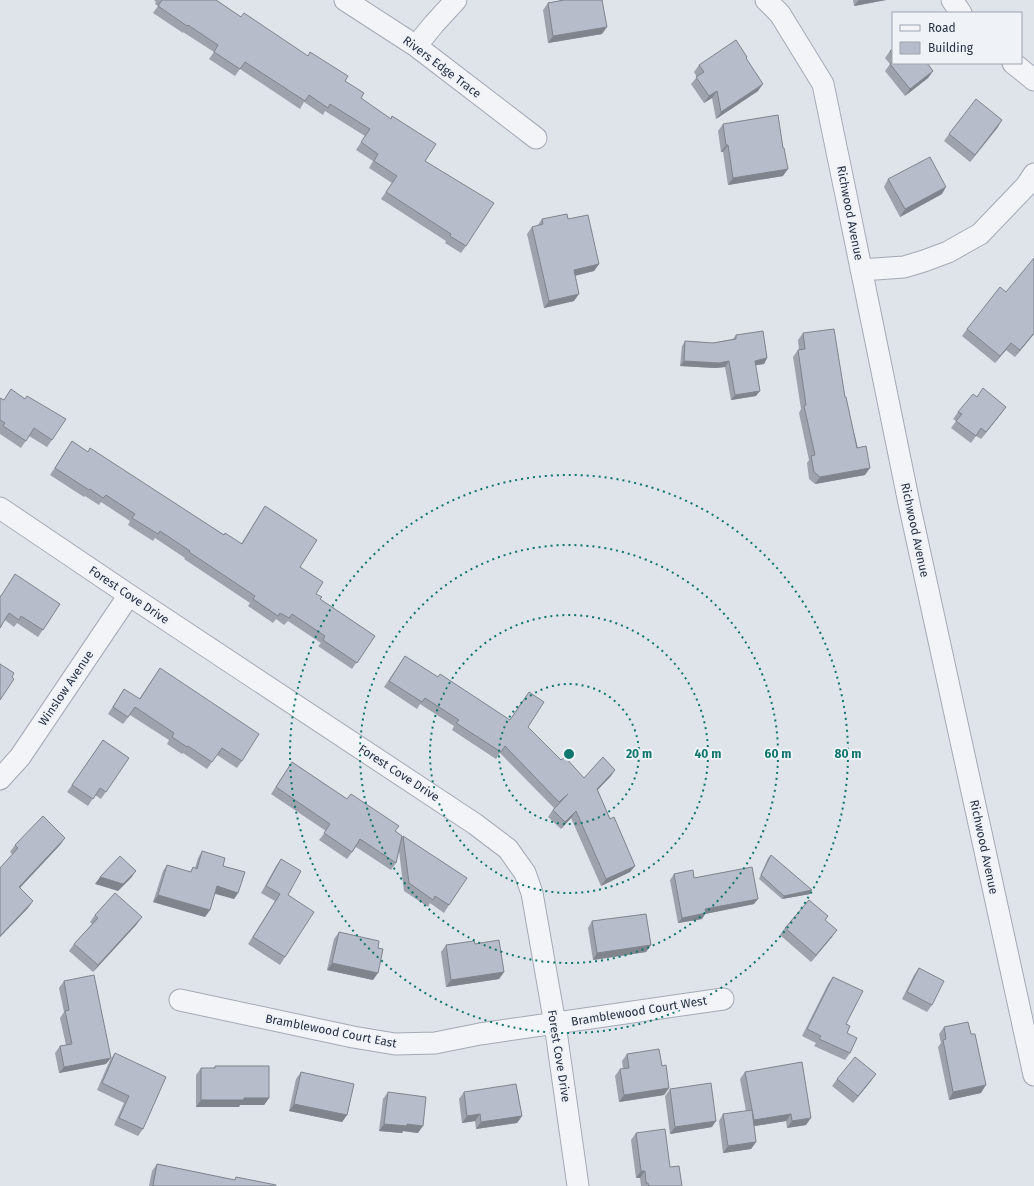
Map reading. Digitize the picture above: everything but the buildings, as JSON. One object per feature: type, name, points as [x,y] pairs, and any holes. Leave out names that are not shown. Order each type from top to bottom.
[{"type":"street","name":"Rivers Edge Trace","points":[[345,0],[416,46],[536,138]]},
{"type":"street","points":[[416,46],[456,0]]},
{"type":"street","name":"Richwood Avenue","points":[[766,0],[780,14],[822,84],[910,508],[1034,1075]]},
{"type":"street","points":[[952,0],[960,12]]},
{"type":"street","points":[[1014,64],[1034,80]]},
{"type":"street","points":[[861,270],[904,267],[948,252],[980,234],[1026,186],[1034,174]]},
{"type":"street","name":"Forest Cove Drive","points":[[0,508],[475,824],[508,849],[525,873],[532,893],[554,1024],[578,1186]]},
{"type":"street","name":"Winslow Avenue","points":[[0,778],[20,757],[129,595]]},
{"type":"street","name":"Bramblewood Court West","points":[[554,1024],[723,999]]},
{"type":"street","name":"Bramblewood Court East","points":[[180,1000],[353,1037],[395,1044],[435,1043],[480,1034],[554,1024]]}]
